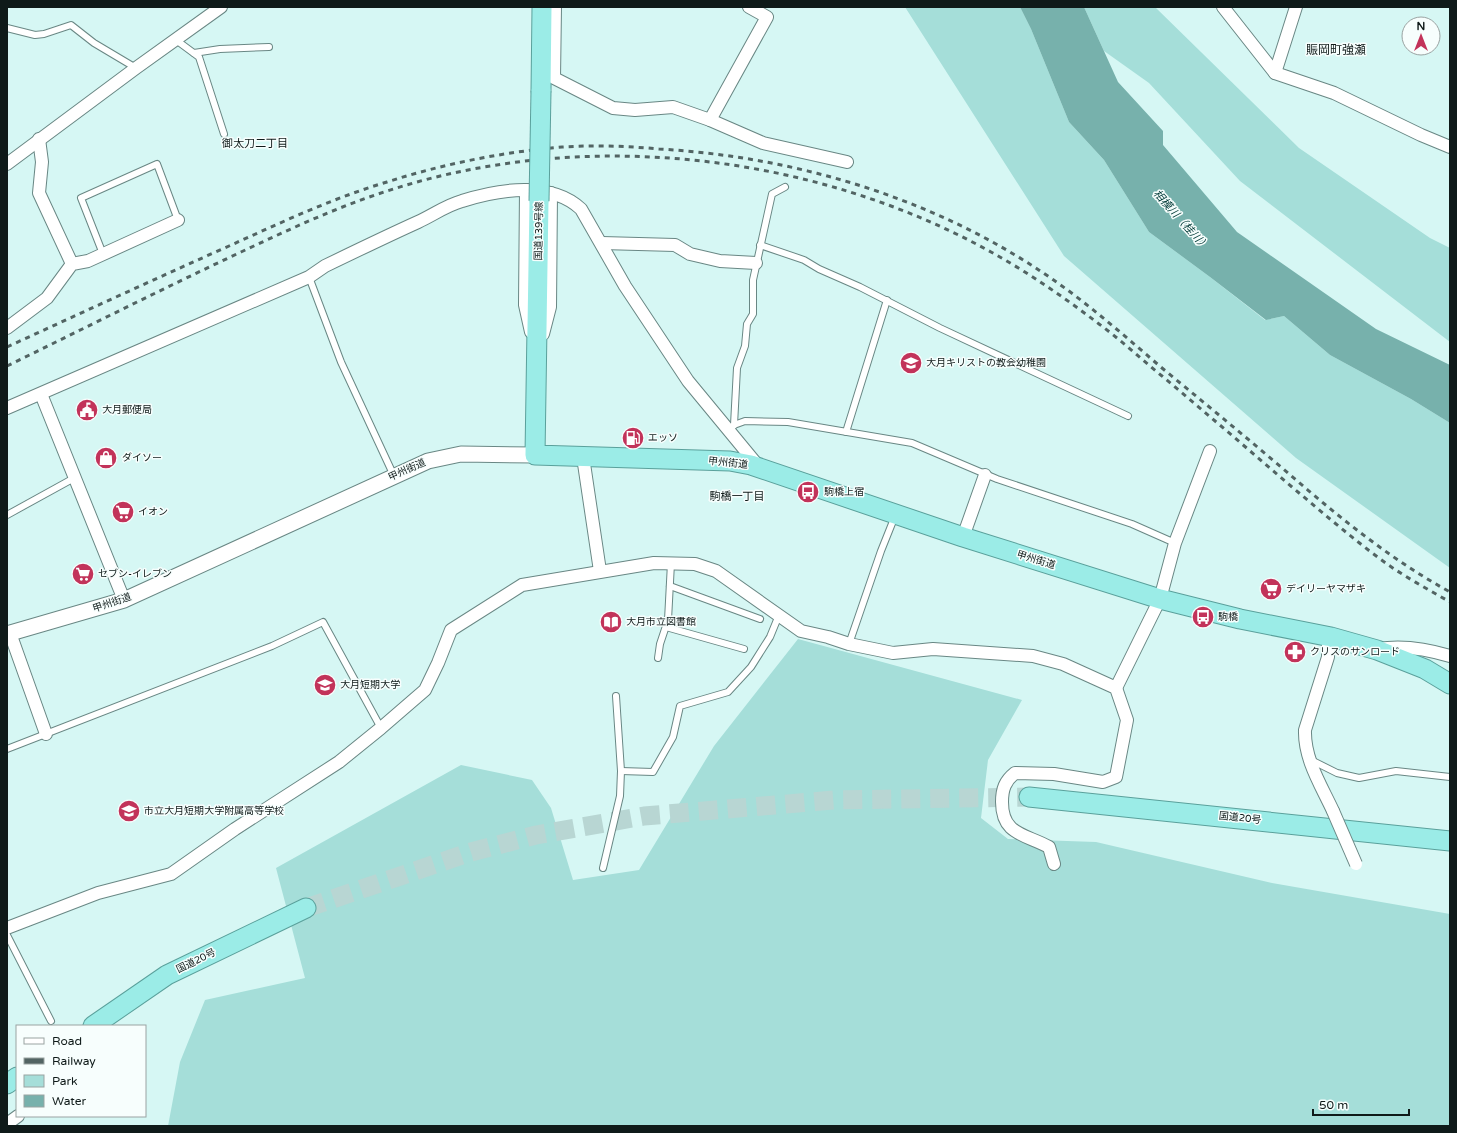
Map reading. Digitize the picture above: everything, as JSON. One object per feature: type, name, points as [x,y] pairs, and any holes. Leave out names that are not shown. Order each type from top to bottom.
[{"type":"highway","name":"国道139号線","points":[[535,455],[542,7]]},
{"type":"highway","name":"甲州街道","points":[[535,455],[730,461],[759,467],[963,537],[1160,599],[1240,619],[1331,637],[1377,650],[1425,669],[1450,684]]},
{"type":"highway","name":"国道20号","points":[[1029,797],[1450,841]]},
{"type":"highway","name":"国道20号","points":[[94,1025],[167,976],[306,908]]},
{"type":"highway","points":[[7,1084],[16,1078]]},
{"type":"street","points":[[7,164],[39,139],[221,7]]},
{"type":"street","points":[[555,7],[554,78],[613,108],[635,110],[673,108],[710,120],[763,143],[847,162]]},
{"type":"street","points":[[710,120],[768,17],[749,7]]},
{"type":"street","points":[[1223,7],[1275,73],[1334,93],[1450,147]]},
{"type":"street","points":[[1275,73],[1296,7]]},
{"type":"street","points":[[39,139],[42,162],[40,193],[72,264]]},
{"type":"street","points":[[7,408],[309,277],[325,266],[461,201],[486,194],[539,195],[568,199],[581,209],[602,243],[625,286],[688,381],[731,428],[759,467]]},
{"type":"street","points":[[7,328],[47,298],[72,264],[88,261],[178,220]]},
{"type":"street","points":[[602,243],[675,245],[690,254],[712,259],[756,263]]},
{"type":"street","points":[[41,394],[76,477],[124,600]]},
{"type":"street","points":[[1054,864],[1049,847],[1036,840],[1022,836],[1013,830],[1006,822],[1002,814],[1002,791],[1007,779],[1015,773],[1054,774],[1103,782],[1116,777],[1127,720],[1116,688],[1160,599],[1176,543],[1210,451]]},
{"type":"street","name":"甲州街道","points":[[8,634],[124,600],[428,461],[450,456],[493,454],[535,455]]},
{"type":"street","points":[[583,457],[600,571]]},
{"type":"street","points":[[963,537],[985,475]]},
{"type":"street","points":[[7,928],[98,893],[171,874],[236,829],[339,762],[381,728],[425,690],[451,630],[522,585],[654,563],[695,564],[716,571],[801,631],[828,637],[849,644],[893,653],[933,649],[1033,656],[1063,664],[1116,688]]},
{"type":"street","points":[[8,634],[46,734]]},
{"type":"street","points":[[1331,637],[1328,646],[1328,657],[1305,730],[1305,741],[1309,759],[1356,864]]},
{"type":"street","points":[[1377,650],[1397,647],[1423,650],[1450,656]]},
{"type":"street","points":[[7,1124],[17,1117]]},
{"type":"lane","points":[[7,28],[35,35],[44,34],[71,25],[94,42],[136,68]]},
{"type":"lane","points":[[176,40],[199,57],[224,134]]},
{"type":"lane","points":[[194,53],[220,49],[269,47]]},
{"type":"lane","points":[[103,254],[81,198],[157,164],[178,220]]},
{"type":"lane","points":[[731,428],[737,368],[745,346],[747,324],[753,314],[753,280],[760,245],[772,194],[785,187]]},
{"type":"lane","points":[[760,245],[804,260],[887,300],[940,328],[1128,416]]},
{"type":"lane","points":[[309,277],[341,362],[394,476]]},
{"type":"lane","points":[[846,432],[887,300]]},
{"type":"lane","points":[[731,428],[745,420],[788,422],[868,437],[912,443],[985,475],[1132,524],[1176,543]]},
{"type":"lane","points":[[7,515],[76,477]]},
{"type":"lane","points":[[849,644],[881,551],[896,514]]},
{"type":"lane","points":[[658,658],[660,644],[668,620],[671,563]]},
{"type":"lane","points":[[670,586],[760,620]]},
{"type":"lane","points":[[621,771],[653,772],[673,737],[680,706],[728,692],[751,667],[770,637],[779,615]]},
{"type":"lane","points":[[7,749],[272,646],[323,622],[381,728]]},
{"type":"lane","points":[[666,627],[744,649]]},
{"type":"lane","points":[[603,868],[620,796],[621,771],[616,696]]},
{"type":"lane","points":[[1309,759],[1337,773],[1359,778],[1396,771],[1450,777]]},
{"type":"lane","points":[[7,935],[51,1021]]},
{"type":"green space","points":[[905,7],[1020,7],[1031,29],[1069,122],[1104,160],[1149,232],[1265,320],[1284,316],[1330,355],[1411,399],[1450,423],[1450,568],[1296,458],[1064,256]]},
{"type":"green space","points":[[1084,7],[1155,7],[1299,148],[1430,238],[1450,248],[1450,342],[1240,181],[1149,83],[1104,51]]},
{"type":"green space","points":[[798,639],[1022,700],[988,760],[981,818],[1008,839],[1096,842],[1272,883],[1450,914],[1450,1126],[168,1126],[180,1062],[205,1000],[305,978],[276,868],[461,765],[532,780],[551,808],[573,880],[639,870],[714,746]]},
{"type":"water","name":"相模川（桂川）","points":[[1020,7],[1084,7],[1118,82],[1163,131],[1163,145],[1237,232],[1376,329],[1450,365],[1450,423],[1411,399],[1330,355],[1284,316],[1266,320],[1149,232],[1104,160],[1069,122],[1031,29]]},
{"type":"tunnel","points":[[306,908],[471,852],[536,835],[644,816],[834,800],[1029,797]]},
{"type":"railway","points":[[7,347],[307,211],[367,188],[451,164],[540,149],[586,146],[659,149],[711,154],[764,162],[815,173],[866,188],[916,206],[964,227],[1011,252],[1055,281],[1096,312],[1362,534],[1405,565],[1450,592]]},
{"type":"railway","points":[[7,366],[211,266],[312,220],[384,192],[459,172],[536,160],[615,156],[694,160],[772,172],[848,191],[921,218],[991,252],[1033,277],[1115,336],[1363,546],[1418,584],[1450,602]]},
{"type":"place","name":"大月キリストの教会幼稚園","points":[[911,363]]},
{"type":"place","name":"大月郵便局","points":[[87,410]]},
{"type":"place","name":"エッソ","points":[[633,438]]},
{"type":"place","name":"ダイソー","points":[[106,458]]},
{"type":"place","name":"駒橋上宿","points":[[808,492]]},
{"type":"place","name":"イオン","points":[[123,512]]},
{"type":"place","name":"セブン-イレブン","points":[[83,574]]},
{"type":"place","name":"デイリーヤマザキ","points":[[1271,589]]},
{"type":"place","name":"駒橋","points":[[1203,617]]},
{"type":"place","name":"大月市立図書館","points":[[611,622]]},
{"type":"place","name":"クリスのサンロード","points":[[1295,652]]},
{"type":"place","name":"大月短期大学","points":[[325,685]]},
{"type":"place","name":"市立大月短期大学附属高等学校","points":[[129,811]]},
{"type":"district","name":"賑岡町強瀬","points":[[1336,50]]},
{"type":"district","name":"御太刀二丁目","points":[[255,143]]},
{"type":"district","name":"駒橋一丁目","points":[[737,496]]}]
